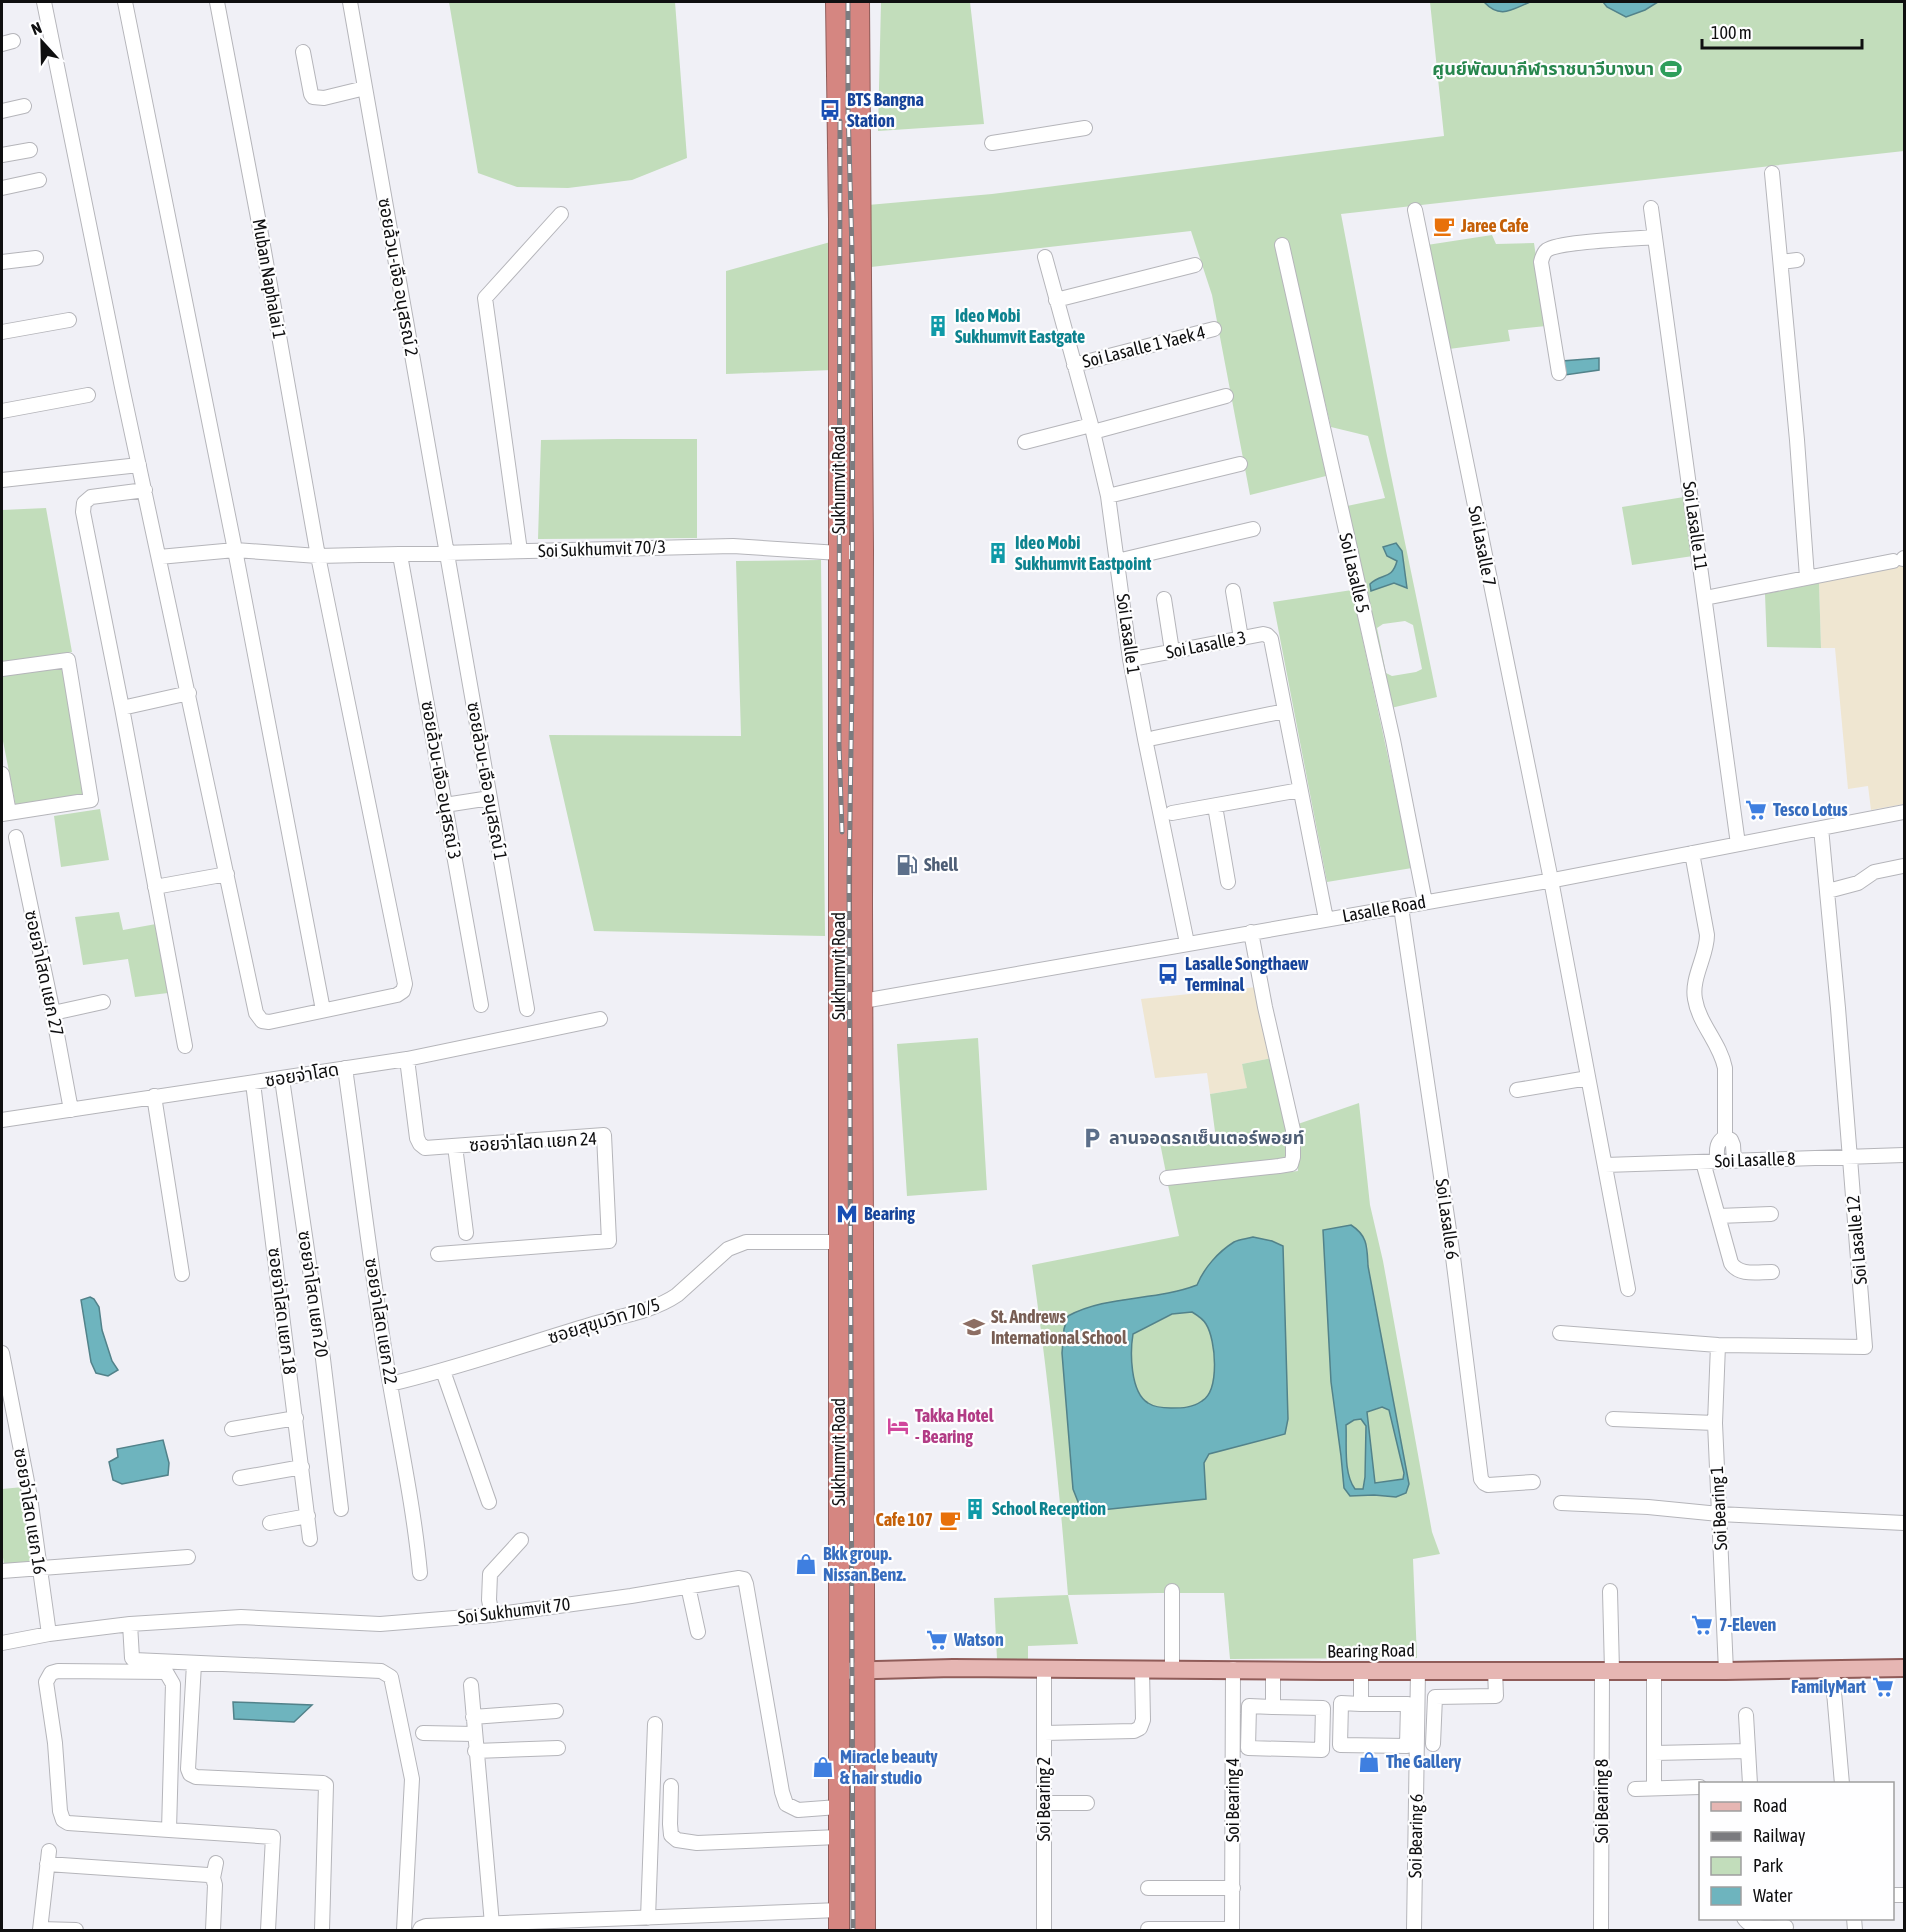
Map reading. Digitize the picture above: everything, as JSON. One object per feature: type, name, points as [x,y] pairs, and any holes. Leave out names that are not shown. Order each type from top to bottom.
[{"type":"highway","name":"Sukhumvit Road","points":[[836,2],[839,219],[839,1930]]},
{"type":"highway","name":"Sukhumvit Road","points":[[859,2],[863,551],[865,1930]]},
{"type":"highway","points":[[839,1005],[862,1001]]},
{"type":"main road","name":"Bearing Road","points":[[839,1671],[1044,1668],[1726,1671],[1905,1668]]},
{"type":"street","points":[[44,2],[139,465],[227,874],[155,887]]},
{"type":"street","points":[[125,2],[235,550],[323,1010]]},
{"type":"street","name":"Muban Naphalai 1","points":[[217,2],[318,556],[405,984],[403,991],[397,995],[269,1022],[261,1021],[256,1013],[227,874]]},
{"type":"street","name":"ซอยล้วน-เจือ อนุสรณ์ 2","points":[[350,2],[447,553]]},
{"type":"street","points":[[303,52],[311,94],[314,97],[324,98],[365,88]]},
{"type":"street","points":[[2,111],[24,106]]},
{"type":"street","points":[[992,143],[1085,128]]},
{"type":"street","points":[[2,155],[30,150]]},
{"type":"street","points":[[1772,173],[1807,577]]},
{"type":"street","points":[[2,188],[39,180]]},
{"type":"street","name":"Soi Lasalle 11","points":[[1651,208],[1738,844]]},
{"type":"street","name":"Soi Lasalle 7","points":[[1416,210],[1551,880]]},
{"type":"street","points":[[520,551],[485,298],[561,214]]},
{"type":"street","points":[[1559,373],[1541,262],[1544,254],[1548,250],[1564,245],[1655,237]]},
{"type":"street","name":"Soi Lasalle 5","points":[[1282,245],[1393,740],[1425,902]]},
{"type":"street","name":"Soi Lasalle 1","points":[[1045,257],[1108,496],[1130,659],[1144,739],[1187,943]]},
{"type":"street","points":[[2,262],[36,258]]},
{"type":"street","points":[[1781,262],[1797,260]]},
{"type":"street","points":[[1056,300],[1195,265]]},
{"type":"street","points":[[2,332],[69,320]]},
{"type":"street","name":"Soi Lasalle 1 Yaek 4","points":[[1074,365],[1214,329]]},
{"type":"street","points":[[2,411],[88,395]]},
{"type":"street","points":[[1024,442],[1092,429],[1226,396]]},
{"type":"street","points":[[1108,496],[1240,464]]},
{"type":"street","points":[[2,480],[139,465]]},
{"type":"street","points":[[145,490],[91,497],[84,503],[83,512],[185,1046]]},
{"type":"street","points":[[1117,561],[1253,529]]},
{"type":"street","name":"Soi Sukhumvit 70/3","points":[[159,557],[235,550],[318,556],[733,546],[839,553],[863,551]]},
{"type":"street","name":"ซอยล้วน-เจือ อนุสรณ์ 1","points":[[447,553],[527,1009]]},
{"type":"street","name":"ซอยล้วน-เจือ อนุสรณ์ 3","points":[[400,555],[481,1005]]},
{"type":"street","points":[[1705,598],[1900,559]]},
{"type":"street","points":[[1233,591],[1241,638]]},
{"type":"street","points":[[1164,599],[1172,651]]},
{"type":"street","name":"Soi Lasalle 3","points":[[1138,658],[1263,634],[1268,635],[1326,919]]},
{"type":"street","points":[[2,669],[68,660],[91,800],[5,814],[2,774]]},
{"type":"street","points":[[122,708],[189,693]]},
{"type":"street","points":[[1154,738],[1285,711]]},
{"type":"street","points":[[1172,813],[1300,790]]},
{"type":"street","points":[[445,805],[490,798]]},
{"type":"street","points":[[1215,806],[1228,882]]},
{"type":"street","name":"Lasalle Road","points":[[862,1001],[1551,880],[1905,812]]},
{"type":"street","name":"Soi Lasalle 12","points":[[1560,1333],[1718,1345],[1865,1347],[1821,828]]},
{"type":"street","name":"ซอยจ่าโสด แยก 27","points":[[16,837],[53,1013],[70,1110]]},
{"type":"street","points":[[1692,853],[1707,941],[1695,985],[1695,998],[1700,1014],[1723,1057],[1725,1137]]},
{"type":"street","points":[[1828,891],[1858,883],[1874,872],[1903,866]]},
{"type":"street","points":[[1551,880],[1628,1289]]},
{"type":"street","name":"Soi Lasalle 6","points":[[1401,907],[1453,1257],[1481,1479],[1488,1485],[1533,1482]]},
{"type":"street","points":[[1167,1178],[1291,1164],[1293,1130],[1265,1007],[1251,932]]},
{"type":"street","points":[[53,1013],[103,1002]]},
{"type":"street","name":"ซอยจ่าโสด","points":[[2,1120],[407,1059],[600,1019]]},
{"type":"street","name":"ซอยจ่าโสด แยก 24","points":[[407,1059],[417,1138],[425,1148],[604,1135],[609,1241],[438,1254]]},
{"type":"street","name":"ซอยจ่าโสด แยก 22","points":[[345,1068],[390,1384],[406,1463],[420,1573]]},
{"type":"street","points":[[1517,1090],[1588,1078]]},
{"type":"street","name":"ซอยจ่าโสด แยก 20","points":[[282,1079],[323,1359],[341,1509]]},
{"type":"street","name":"ซอยจ่าโสด แยก 18","points":[[253,1083],[310,1539]]},
{"type":"street","points":[[154,1096],[182,1274]]},
{"type":"street","points":[[1725,1137],[1731,1140],[1733,1145],[1734,1161]]},
{"type":"street","points":[[1725,1137],[1719,1140],[1710,1162],[1718,1216],[1731,1263],[1739,1272],[1772,1272]]},
{"type":"street","points":[[455,1146],[466,1233]]},
{"type":"street","name":"Soi Lasalle 8","points":[[1605,1165],[1905,1155]]},
{"type":"street","points":[[1718,1216],[1771,1214]]},
{"type":"street","name":"ซอยสุขุมวิท 70/5","points":[[390,1384],[443,1371],[668,1301],[728,1249],[736,1245],[746,1242],[840,1242]]},
{"type":"street","name":"Soi Bearing 1","points":[[1718,1345],[1715,1423],[1726,1671]]},
{"type":"street","name":"ซอยจ่าโสด แยก 16","points":[[2,1353],[30,1497],[49,1634]]},
{"type":"street","points":[[443,1371],[489,1502]]},
{"type":"street","points":[[232,1429],[296,1418]]},
{"type":"street","points":[[1613,1419],[1715,1423]]},
{"type":"street","points":[[240,1478],[302,1467]]},
{"type":"street","points":[[1561,1503],[1648,1507],[1719,1514],[1905,1523]]},
{"type":"street","points":[[270,1523],[308,1516]]},
{"type":"street","points":[[492,1615],[489,1600],[490,1574],[521,1540]]},
{"type":"street","points":[[2,1571],[188,1557]]},
{"type":"street","name":"Soi Sukhumvit 70","points":[[2,1642],[130,1624],[241,1617],[380,1624],[492,1615],[739,1578],[744,1579],[746,1584],[786,1804],[798,1810],[838,1807]]},
{"type":"street","points":[[688,1587],[698,1632]]},
{"type":"street","points":[[1172,1591],[1172,1669]]},
{"type":"street","name":"Soi Bearing 8","points":[[1601,1930],[1610,1592]]},
{"type":"street","points":[[130,1624],[134,1660],[381,1671],[391,1677],[412,1779],[404,1930]]},
{"type":"street","points":[[194,1664],[188,1769],[190,1774],[195,1777],[326,1785],[322,1930]]},
{"type":"street","name":"Soi Bearing 2","points":[[1044,1668],[1044,1930]]},
{"type":"street","points":[[1044,1733],[1134,1731],[1140,1728],[1143,1720],[1142,1669]]},
{"type":"street","name":"Soi Bearing 4","points":[[1232,1930],[1233,1669]]},
{"type":"street","points":[[1832,1669],[1842,1782]]},
{"type":"street","points":[[1273,1670],[1273,1707]]},
{"type":"street","points":[[1361,1670],[1361,1704]]},
{"type":"street","name":"Soi Bearing 6","points":[[1414,1930],[1418,1670]]},
{"type":"street","points":[[1433,1744],[1435,1697],[1496,1696],[1495,1670]]},
{"type":"street","points":[[169,1830],[173,1683],[171,1678],[166,1672],[58,1671],[51,1673],[46,1682],[55,1743],[60,1811],[63,1820],[68,1823],[169,1830],[273,1837],[268,1930]]},
{"type":"street","points":[[1654,1671],[1654,1788]]},
{"type":"street","points":[[471,1685],[492,1924]]},
{"type":"street","points":[[1341,1703],[1361,1704],[1408,1704],[1407,1746],[1340,1745],[1341,1703]]},
{"type":"street","points":[[1249,1706],[1273,1707],[1323,1708],[1322,1750],[1248,1748],[1249,1706]]},
{"type":"street","points":[[473,1717],[556,1711]]},
{"type":"street","points":[[1746,1715],[1750,1782]]},
{"type":"street","points":[[648,1918],[655,1724]]},
{"type":"street","points":[[423,1733],[474,1734]]},
{"type":"street","points":[[476,1751],[558,1748]]},
{"type":"street","points":[[1654,1753],[1749,1751]]},
{"type":"street","points":[[671,1786],[671,1835],[677,1839],[697,1843],[838,1837]]},
{"type":"street","points":[[1635,1789],[1699,1787]]},
{"type":"street","points":[[1044,1803],[1088,1803]]},
{"type":"street","points":[[76,1930],[40,1930],[48,1857],[208,1875],[213,1878]]},
{"type":"street","points":[[213,1930],[215,1885],[213,1878],[216,1863]]},
{"type":"street","points":[[1148,1888],[1233,1888]]},
{"type":"street","points":[[420,1930],[426,1926],[839,1910]]},
{"type":"street","points":[[1745,1920],[1754,1926],[1786,1927]]},
{"type":"street","points":[[1148,1929],[1232,1930]]},
{"type":"shaded area","points":[[1904,563],[1904,804],[1871,810],[1868,786],[1848,789],[1835,648],[1821,648],[1819,583]]},
{"type":"shaded area","points":[[1257,987],[1272,1058],[1242,1064],[1248,1088],[1210,1094],[1207,1073],[1155,1078],[1141,999]]},
{"type":"green space","points":[[449,2],[675,2],[687,158],[632,180],[568,188],[517,187],[478,173]]},
{"type":"green space","points":[[881,2],[970,2],[984,124],[878,131]]},
{"type":"green space","name":"ศูนย์พัฒนากีฬาราชนาวีบางนา","points":[[1430,2],[1904,2],[1904,151],[1341,214],[1386,451],[1437,697],[1391,708],[1347,506],[1385,498],[1368,436],[1331,427],[1309,336],[1296,337],[1326,476],[1250,495],[1212,295],[1191,231],[871,267],[868,205],[992,194],[1444,136]],"holes":[[[1395,543],[1402,551],[1406,587],[1394,583],[1371,591],[1370,584],[1390,574],[1395,567],[1397,561],[1383,548]],[[1405,621],[1413,625],[1422,669],[1392,676],[1386,673],[1377,628],[1383,624]]]},
{"type":"green space","points":[[1492,235],[1496,244],[1534,243],[1546,326],[1508,330],[1510,341],[1449,349],[1427,245]]},
{"type":"green space","points":[[834,241],[832,370],[726,374],[726,271]]},
{"type":"green space","points":[[697,439],[697,538],[538,539],[541,440]]},
{"type":"green space","points":[[1684,497],[1693,556],[1632,565],[1622,507]]},
{"type":"green space","points":[[46,508],[72,652],[2,663],[2,510]]},
{"type":"green space","points":[[821,560],[825,936],[594,931],[549,735],[741,736],[736,561]]},
{"type":"green space","points":[[1819,583],[1821,648],[1767,647],[1765,594]]},
{"type":"green space","points":[[1352,590],[1412,868],[1327,882],[1273,602]]},
{"type":"green space","points":[[65,664],[86,797],[16,807],[2,736],[2,673]]},
{"type":"green space","points":[[100,809],[109,860],[61,867],[54,816]]},
{"type":"green space","points":[[119,912],[123,930],[156,924],[168,993],[135,997],[128,959],[83,965],[75,917]]},
{"type":"green space","points":[[978,1038],[987,1190],[907,1196],[897,1044]]},
{"type":"green space","points":[[1272,1058],[1286,1129],[1288,1157],[1283,1162],[1166,1173],[1160,1143],[1216,1139],[1210,1094],[1247,1088],[1242,1064]]},
{"type":"green space","points":[[1359,1103],[1370,1205],[1383,1261],[1432,1532],[1440,1554],[1413,1559],[1417,1658],[1230,1659],[1224,1593],[1068,1595],[1053,1430],[1032,1265],[1179,1236],[1168,1185],[1298,1171],[1295,1125]],"holes":[[[1236,1241],[1282,1246],[1285,1434],[1209,1454],[1204,1463],[1082,1512],[1073,1489],[1068,1316],[1098,1305],[1165,1294],[1197,1285],[1209,1266]],[[1367,1244],[1368,1266],[1409,1484],[1396,1497],[1350,1496],[1344,1488],[1341,1456]]]},
{"type":"green space","points":[[1192,1312],[1206,1324],[1212,1341],[1214,1376],[1212,1387],[1202,1401],[1187,1407],[1165,1408],[1150,1404],[1142,1397],[1135,1381],[1132,1361],[1133,1334],[1173,1314]]},
{"type":"green space","points":[[1383,1407],[1389,1410],[1404,1473],[1403,1479],[1374,1483],[1367,1412]]},
{"type":"green space","points":[[1361,1419],[1366,1425],[1365,1477],[1363,1489],[1354,1489],[1347,1467],[1346,1425]]},
{"type":"green space","points":[[23,1487],[35,1562],[4,1564],[2,1489]]},
{"type":"green space","points":[[1068,1595],[1078,1644],[1028,1646],[1028,1661],[997,1659],[994,1598]]},
{"type":"water","points":[[1484,2],[1530,2],[1501,12]]},
{"type":"water","points":[[1603,2],[1658,2],[1626,17],[1607,7]]},
{"type":"water","points":[[1599,358],[1599,370],[1565,375],[1562,361]]},
{"type":"water","points":[[1396,543],[1402,551],[1407,588],[1394,583],[1371,591],[1370,584],[1389,574],[1395,567],[1397,561],[1387,556],[1383,547]]},
{"type":"water","points":[[1351,1225],[1361,1233],[1366,1242],[1368,1266],[1409,1484],[1406,1493],[1396,1497],[1350,1496],[1344,1488],[1331,1382],[1323,1230]],"holes":[[[1382,1407],[1389,1410],[1404,1473],[1403,1479],[1375,1483],[1367,1412]],[[1361,1419],[1366,1426],[1365,1477],[1363,1489],[1355,1489],[1347,1467],[1346,1425]]]},
{"type":"water","points":[[1253,1237],[1283,1246],[1288,1419],[1285,1434],[1209,1454],[1204,1463],[1206,1499],[1082,1512],[1073,1489],[1062,1353],[1064,1329],[1068,1316],[1098,1305],[1165,1294],[1197,1285],[1212,1261],[1222,1251],[1234,1242]],"holes":[[[1192,1312],[1206,1324],[1212,1341],[1214,1352],[1212,1387],[1202,1401],[1187,1407],[1165,1408],[1150,1404],[1142,1398],[1135,1381],[1132,1361],[1133,1334],[1172,1314]]]},
{"type":"water","points":[[90,1297],[99,1307],[102,1330],[112,1361],[118,1370],[108,1376],[96,1373],[91,1362],[81,1300]]},
{"type":"water","points":[[163,1440],[169,1463],[168,1475],[122,1484],[113,1480],[109,1462],[118,1457],[117,1449]]},
{"type":"water","points":[[233,1702],[312,1705],[294,1722],[234,1719]]},
{"type":"railway","points":[[848,2],[848,108],[853,286],[849,876],[853,1930]]},
{"type":"railway","points":[[840,121],[839,744],[842,832]]},
{"type":"place","name":"ศูนย์พัฒนากีฬาราชนาวีบางนา","points":[[1671,69]]},
{"type":"place","name":"BTS Bangna Station","points":[[830,110]]},
{"type":"place","name":"Jaree Cafe","points":[[1444,226]]},
{"type":"place","name":"Ideo Mobi Sukhumvit Eastgate","points":[[938,326]]},
{"type":"place","name":"Ideo Mobi Sukhumvit Eastpoint","points":[[998,553]]},
{"type":"place","name":"Tesco Lotus","points":[[1756,810]]},
{"type":"place","name":"Shell","points":[[907,865]]},
{"type":"place","name":"Lasalle Songthaew Terminal","points":[[1168,974]]},
{"type":"place","name":"ลานจอดรถเซ็นเตอร์พอยท์","points":[[1092,1138]]},
{"type":"place","name":"Bearing","points":[[847,1214]]},
{"type":"place","name":"St. Andrews International School","points":[[974,1327]]},
{"type":"place","name":"Takka Hotel - Bearing","points":[[898,1426]]},
{"type":"place","name":"School Reception","points":[[975,1509]]},
{"type":"place","name":"Cafe 107","points":[[950,1520]]},
{"type":"place","name":"Bkk group. Nissan.Benz.","points":[[806,1564]]},
{"type":"place","name":"7-Eleven","points":[[1702,1625]]},
{"type":"place","name":"Watson","points":[[937,1640]]},
{"type":"place","name":"FamilyMart","points":[[1883,1687]]},
{"type":"place","name":"The Gallery","points":[[1369,1762]]},
{"type":"place","name":"Miracle beauty & hair studio","points":[[823,1767]]}]
